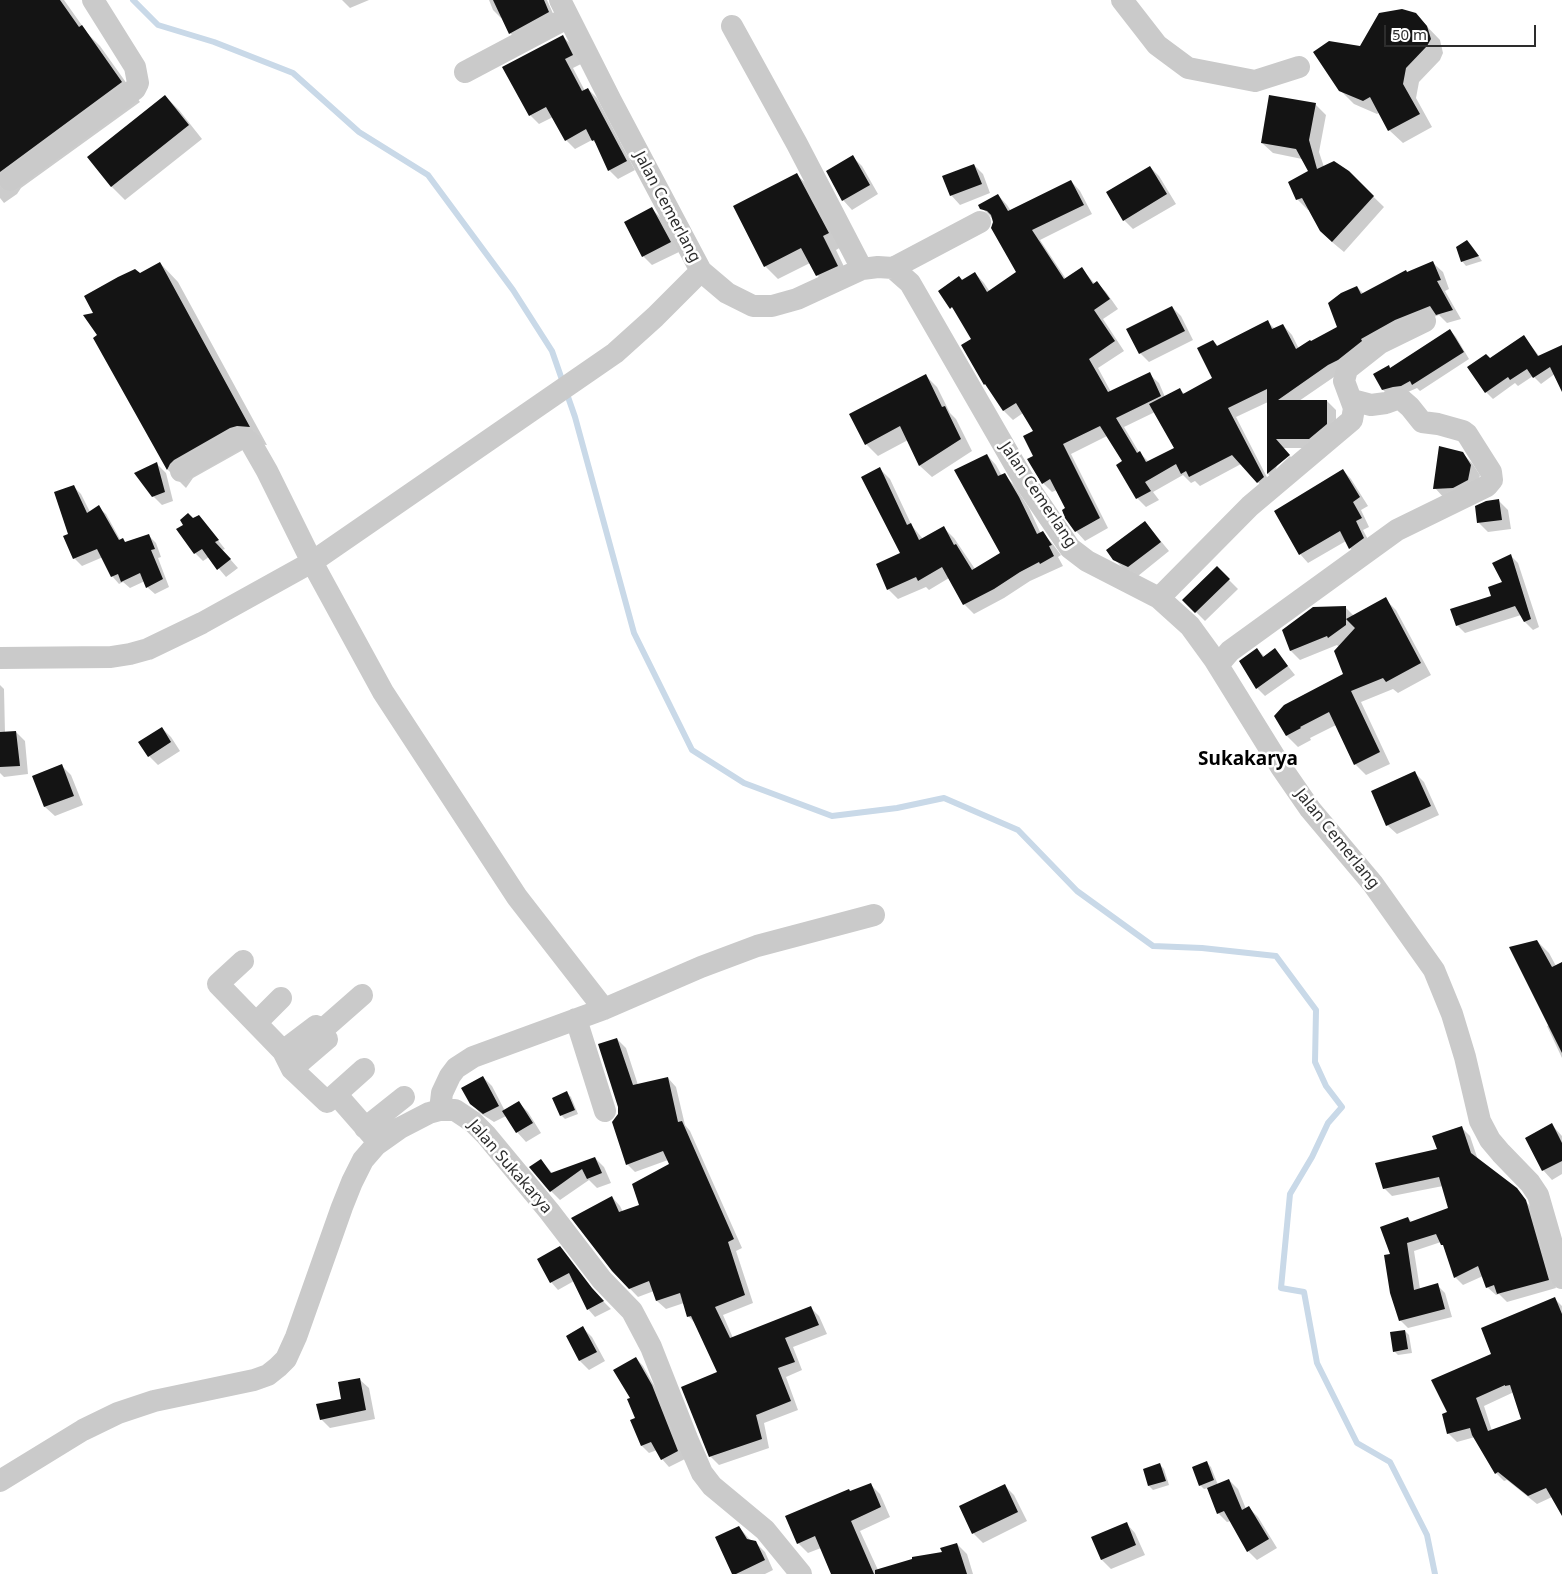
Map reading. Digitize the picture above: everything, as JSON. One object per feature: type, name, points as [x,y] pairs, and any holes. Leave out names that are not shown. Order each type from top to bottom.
[{"type":"street","points":[[10,180],[134,90],[138,83],[135,67],[92,0]]},
{"type":"street","points":[[1122,0],[1157,45],[1188,68],[1255,81],[1299,67]]},
{"type":"street","points":[[465,72],[564,9]]},
{"type":"street","name":"Jalan Cemerlang","points":[[564,9],[701,271],[727,293],[754,306],[772,306],[797,299],[862,269],[893,268],[910,282],[1023,479],[1070,548],[1087,561],[1159,598],[1190,626],[1218,665],[1281,767],[1310,809],[1373,884],[1434,970],[1452,1014],[1480,1121],[1490,1140],[1500,1153],[1530,1183],[1538,1195],[1562,1278]]},
{"type":"street","points":[[732,26],[797,144],[862,269]]},
{"type":"street","points":[[893,268],[980,222]]},
{"type":"street","points":[[0,658],[111,657],[148,649],[202,623],[312,562],[615,353],[655,317],[701,271]]},
{"type":"street","points":[[1159,598],[1250,506],[1352,420],[1354,408],[1344,381],[1347,369],[1380,343],[1425,321]]},
{"type":"street","points":[[1218,665],[1230,651],[1397,530],[1487,486],[1492,480],[1491,472],[1467,434],[1462,430],[1422,422],[1402,400],[1397,399],[1371,405],[1352,400]]},
{"type":"street","points":[[181,472],[237,439],[246,439],[251,443],[312,562],[383,692],[517,897],[604,1009]]},
{"type":"street","points":[[372,1135],[400,1128],[429,1113],[440,1110],[446,1085],[456,1068],[465,1061],[604,1009],[701,967],[757,946],[874,915]]},
{"type":"street","points":[[243,961],[218,984],[257,1022],[288,1060],[327,1102],[364,1069]]},
{"type":"street","points":[[288,1060],[327,1040],[321,1031],[362,995]]},
{"type":"street","points":[[257,1022],[281,998]]},
{"type":"street","points":[[576,1019],[605,1111]]},
{"type":"street","points":[[336,1094],[372,1135]]},
{"type":"street","points":[[0,1481],[83,1430],[118,1413],[154,1401],[254,1380],[268,1375],[278,1367],[286,1359],[296,1337],[352,1182],[363,1160],[372,1135],[404,1097]]},
{"type":"street","name":"Jalan Sukakarya","points":[[440,1110],[455,1110],[473,1122],[486,1135],[549,1210],[602,1280],[632,1311],[651,1347],[702,1473],[712,1486],[765,1530],[801,1574]]},
{"type":"building","points":[[0,0],[60,0],[79,27],[82,25],[122,82],[0,172]]},
{"type":"building","points":[[493,0],[544,0],[549,12],[509,34]]},
{"type":"building","points":[[1402,9],[1416,13],[1427,26],[1431,39],[1427,46],[1406,68],[1403,84],[1420,114],[1388,131],[1370,97],[1363,101],[1339,91],[1313,52],[1329,41],[1360,46],[1379,13]]},
{"type":"building","points":[[563,35],[573,55],[565,59],[582,91],[588,88],[627,161],[608,171],[594,140],[592,141],[586,129],[565,141],[546,107],[529,116],[502,67]]},
{"type":"building","points":[[165,95],[189,125],[111,187],[87,157]]},
{"type":"building","points":[[1269,95],[1316,103],[1309,140],[1317,169],[1334,161],[1349,171],[1374,196],[1332,242],[1320,231],[1302,198],[1296,200],[1288,182],[1308,171],[1296,149],[1261,143]]},
{"type":"building","points":[[853,155],[870,185],[842,201],[826,171]]},
{"type":"building","points":[[974,164],[982,184],[950,196],[942,176]]},
{"type":"building","points":[[1150,166],[1167,194],[1123,221],[1106,192]]},
{"type":"building","points":[[797,173],[829,233],[823,236],[838,266],[816,276],[801,248],[764,267],[733,206]]},
{"type":"building","points":[[1071,180],[1084,205],[1032,230],[1064,279],[1082,267],[1093,284],[1097,281],[1110,299],[1094,310],[1115,341],[1089,359],[1108,392],[1150,372],[1161,396],[1116,418],[1137,453],[1140,451],[1146,462],[1174,448],[1149,404],[1180,388],[1183,394],[1212,378],[1197,348],[1213,340],[1217,346],[1268,320],[1272,329],[1283,324],[1296,349],[1337,327],[1328,303],[1341,293],[1357,286],[1361,294],[1406,270],[1407,272],[1433,261],[1441,280],[1437,281],[1453,310],[1436,315],[1430,306],[1395,320],[1361,339],[1362,341],[1338,360],[1278,400],[1327,400],[1327,424],[1309,439],[1276,439],[1290,455],[1267,474],[1267,389],[1228,408],[1264,477],[1257,483],[1232,455],[1189,477],[1186,471],[1181,474],[1176,464],[1145,482],[1151,491],[1136,499],[1116,465],[1122,461],[1100,426],[1063,444],[1100,518],[1075,532],[1065,518],[1062,510],[1065,508],[1050,479],[1042,484],[1027,459],[1033,456],[1023,436],[1033,431],[1016,403],[1003,411],[984,385],[961,345],[971,339],[952,307],[950,309],[938,291],[959,276],[962,280],[975,272],[987,292],[1016,272],[991,228],[993,222],[991,215],[987,211],[980,209],[978,205],[998,194],[1008,211]]},
{"type":"building","points":[[652,207],[671,242],[642,257],[624,222]]},
{"type":"building","points":[[1467,240],[1479,256],[1461,262],[1456,247]]},
{"type":"building","points":[[160,262],[250,427],[237,426],[230,428],[174,460],[167,470],[93,338],[97,335],[83,315],[93,313],[84,296],[135,269],[140,273]]},
{"type":"building","points":[[1172,306],[1185,331],[1139,354],[1126,329]]},
{"type":"building","points":[[1450,329],[1464,352],[1412,385],[1410,381],[1401,386],[1382,390],[1373,374],[1389,365],[1390,368]]},
{"type":"building","points":[[1524,335],[1538,356],[1562,345],[1562,392],[1550,367],[1533,378],[1527,369],[1510,380],[1508,377],[1485,393],[1467,367],[1486,354],[1490,358]]},
{"type":"building","points":[[926,374],[942,407],[945,406],[961,439],[919,466],[900,426],[865,445],[849,414]]},
{"type":"building","points":[[1439,446],[1463,452],[1471,465],[1468,480],[1453,488],[1433,489]]},
{"type":"building","points":[[987,454],[998,476],[1005,473],[1037,534],[1043,531],[1052,545],[1049,546],[1054,556],[1020,572],[994,589],[963,605],[942,567],[918,581],[916,577],[887,590],[876,564],[900,553],[861,477],[880,467],[907,525],[911,523],[919,540],[944,526],[954,545],[956,544],[972,570],[1000,553],[954,470]]},
{"type":"building","points":[[157,462],[165,492],[152,497],[134,473]]},
{"type":"building","points":[[1343,469],[1360,497],[1353,502],[1362,518],[1356,521],[1364,538],[1349,549],[1340,531],[1299,555],[1274,511]]},
{"type":"building","points":[[74,485],[87,513],[99,505],[119,540],[123,538],[125,542],[149,534],[155,549],[151,550],[163,579],[146,588],[140,573],[121,582],[118,574],[111,577],[97,549],[73,559],[63,536],[68,534],[54,492]]},
{"type":"building","points":[[1499,499],[1502,520],[1477,523],[1475,506],[1486,501]]},
{"type":"building","points":[[188,513],[193,518],[199,515],[219,540],[215,542],[231,559],[217,570],[202,549],[194,554],[176,529],[183,525],[180,520]]},
{"type":"building","points":[[1145,521],[1161,542],[1128,567],[1113,560],[1106,550]]},
{"type":"building","points":[[1511,554],[1531,619],[1524,622],[1515,606],[1456,626],[1450,609],[1491,596],[1488,587],[1502,582],[1492,563]]},
{"type":"building","points":[[1217,566],[1230,579],[1195,613],[1182,600]]},
{"type":"building","points":[[1386,597],[1421,663],[1386,682],[1383,678],[1351,691],[1380,752],[1354,765],[1329,712],[1286,736],[1274,716],[1284,705],[1343,674],[1334,651],[1355,628],[1346,619]]},
{"type":"building","points":[[1346,606],[1346,625],[1328,638],[1327,636],[1290,651],[1282,630],[1313,607]]},
{"type":"building","points":[[1257,648],[1263,657],[1275,648],[1288,666],[1256,689],[1239,661]]},
{"type":"building","points":[[162,727],[171,742],[148,757],[138,742]]},
{"type":"building","points":[[16,731],[20,766],[0,767],[0,732]]},
{"type":"building","points":[[62,764],[74,796],[44,807],[32,776]]},
{"type":"building","points":[[1415,771],[1431,806],[1386,826],[1371,791]]},
{"type":"building","points":[[1537,940],[1552,967],[1562,962],[1562,1053],[1509,947]]},
{"type":"building","points":[[617,1038],[633,1085],[668,1077],[678,1122],[682,1121],[734,1239],[728,1242],[745,1295],[715,1307],[730,1338],[811,1306],[819,1325],[785,1338],[795,1362],[778,1368],[791,1401],[756,1415],[762,1439],[709,1457],[681,1387],[717,1372],[691,1316],[687,1317],[680,1293],[656,1301],[649,1281],[629,1289],[612,1271],[571,1218],[612,1196],[619,1212],[639,1205],[632,1184],[669,1164],[663,1151],[626,1165],[612,1122],[618,1114],[618,1107],[598,1044]]},
{"type":"building","points":[[483,1076],[499,1106],[483,1114],[470,1104],[461,1088]]},
{"type":"building","points":[[567,1091],[575,1110],[560,1116],[552,1098]]},
{"type":"building","points":[[519,1101],[533,1123],[516,1133],[502,1111]]},
{"type":"building","points":[[1552,1123],[1562,1143],[1562,1161],[1542,1171],[1525,1138]]},
{"type":"building","points":[[1462,1126],[1471,1153],[1517,1188],[1526,1200],[1549,1280],[1497,1294],[1494,1285],[1486,1288],[1478,1266],[1454,1278],[1443,1245],[1441,1245],[1436,1234],[1407,1243],[1414,1290],[1438,1283],[1445,1309],[1399,1321],[1390,1293],[1384,1255],[1390,1254],[1380,1227],[1408,1217],[1410,1222],[1448,1208],[1439,1177],[1383,1189],[1375,1163],[1437,1149],[1432,1136]]},
{"type":"building","points":[[595,1157],[602,1173],[587,1179],[582,1169],[550,1192],[529,1167],[541,1159],[551,1173]]},
{"type":"building","points":[[560,1246],[604,1301],[587,1310],[569,1273],[550,1283],[537,1259]]},
{"type":"building","points":[[1555,1297],[1562,1314],[1562,1516],[1546,1488],[1528,1496],[1498,1472],[1495,1474],[1472,1435],[1470,1428],[1447,1434],[1442,1414],[1447,1412],[1431,1380],[1491,1354],[1481,1328]],"holes":[[[1510,1385],[1521,1419],[1488,1431],[1476,1398]]]},
{"type":"building","points":[[583,1326],[597,1352],[579,1361],[566,1336]]},
{"type":"building","points":[[1405,1330],[1408,1349],[1393,1352],[1390,1332]]},
{"type":"building","points":[[636,1357],[652,1385],[678,1451],[661,1460],[651,1442],[641,1446],[630,1420],[635,1418],[627,1399],[630,1398],[613,1370]]},
{"type":"building","points":[[360,1378],[366,1410],[320,1420],[316,1404],[341,1399],[338,1382]]},
{"type":"building","points":[[1207,1461],[1214,1480],[1199,1486],[1192,1467]]},
{"type":"building","points":[[1160,1463],[1166,1481],[1148,1486],[1143,1469]]},
{"type":"building","points":[[1229,1479],[1242,1510],[1249,1506],[1269,1539],[1247,1552],[1224,1511],[1217,1514],[1207,1488]]},
{"type":"building","points":[[871,1483],[881,1507],[851,1521],[874,1574],[831,1574],[815,1536],[797,1544],[785,1516],[849,1489],[850,1491]]},
{"type":"building","points":[[1005,1484],[1018,1512],[972,1534],[959,1506]]},
{"type":"building","points":[[1127,1522],[1136,1545],[1101,1560],[1091,1537]]},
{"type":"building","points":[[739,1526],[747,1539],[756,1541],[765,1560],[736,1574],[732,1574],[715,1537]]},
{"type":"building","points":[[957,1543],[967,1574],[875,1574],[875,1570],[912,1559],[912,1557],[942,1552],[940,1548]]},
{"type":"waterway","points":[[133,0],[158,25],[214,42],[293,73],[359,132],[428,175],[513,290],[552,351],[575,417],[634,633],[692,750],[744,783],[832,816],[897,808],[944,798],[1018,830],[1077,891],[1153,946],[1202,948],[1276,956],[1316,1010],[1315,1062],[1326,1086],[1342,1107],[1328,1123],[1312,1157],[1290,1194],[1281,1288],[1304,1292],[1317,1363],[1357,1443],[1390,1462],[1427,1535],[1435,1574]]},
{"type":"district","name":"Sukakarya","points":[[1248,760]]}]
